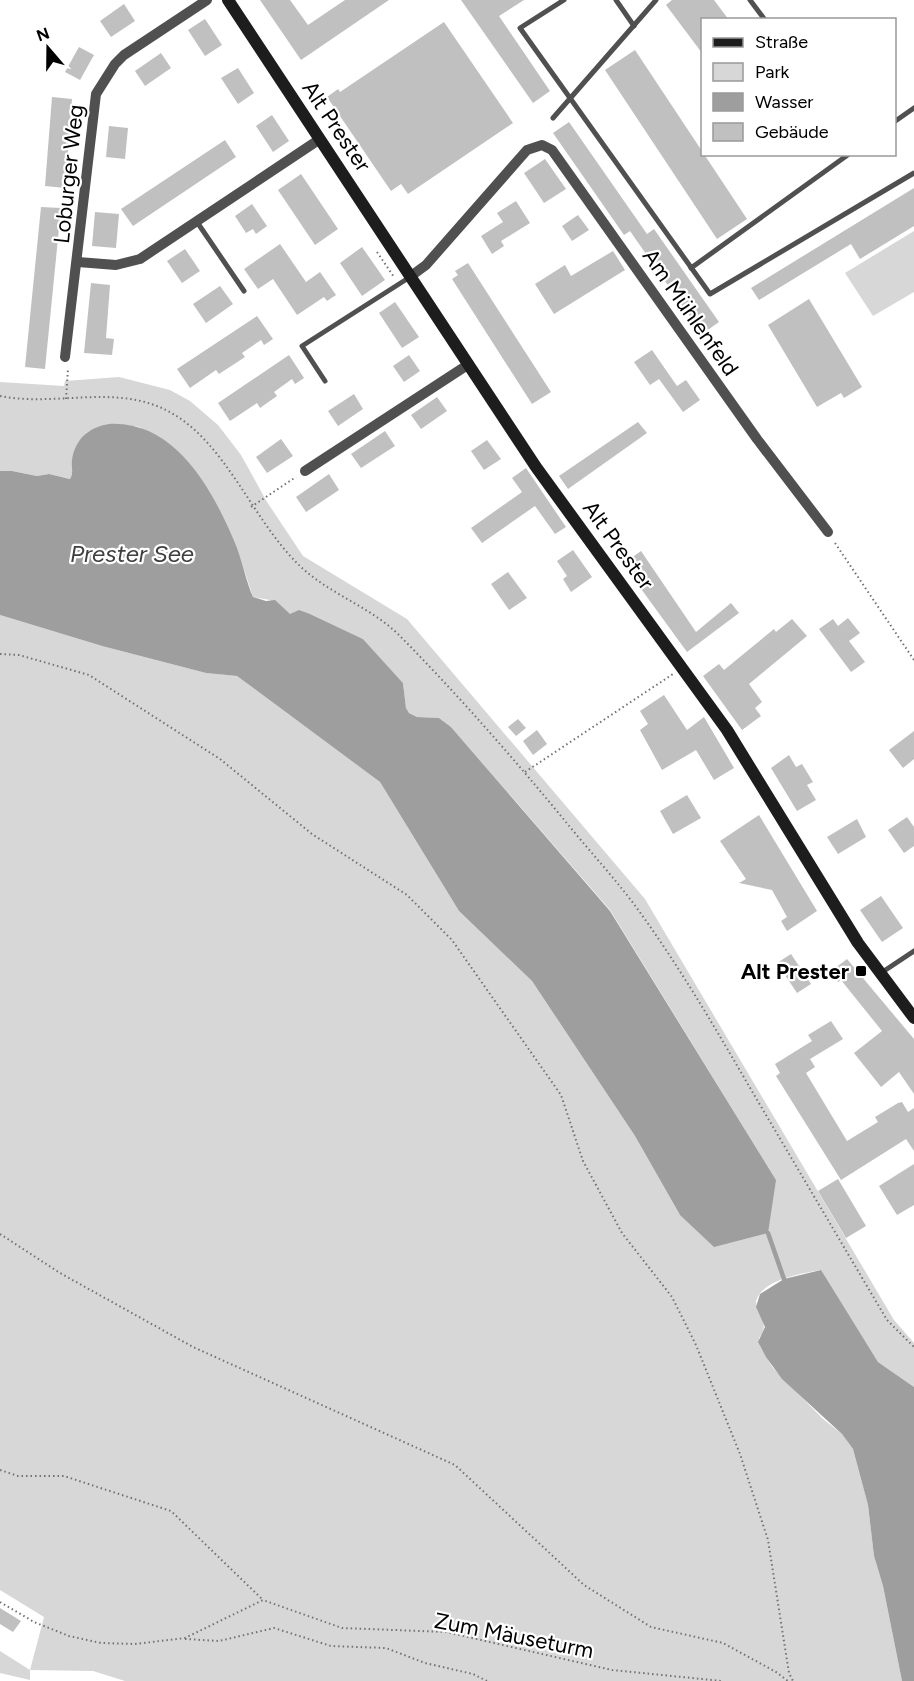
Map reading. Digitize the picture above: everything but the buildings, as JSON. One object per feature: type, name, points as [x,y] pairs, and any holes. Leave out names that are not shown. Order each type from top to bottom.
[{"type":"main road","name":"Alt Prester","points":[[228,0],[536,467],[727,730],[828,896],[880,974],[914,1018]]},
{"type":"street","name":"Loburger Weg","points":[[65,357],[96,94],[115,64],[124,55],[207,0]]},
{"type":"street","name":"Loburger Weg","points":[[78,262],[116,265],[132,262],[197,222],[320,139]]},
{"type":"street","name":"Am Mühlenfeld","points":[[411,276],[426,265],[527,150],[537,145],[552,150],[757,440],[828,532]]},
{"type":"street","points":[[305,471],[469,364]]},
{"type":"lane","points":[[564,0],[520,28],[710,294],[914,173]]},
{"type":"lane","points":[[616,0],[634,26]]},
{"type":"lane","points":[[554,118],[656,0]]},
{"type":"lane","points":[[750,0],[764,18]]},
{"type":"lane","points":[[896,121],[914,108]]},
{"type":"lane","points":[[692,268],[846,156]]},
{"type":"lane","points":[[197,222],[244,291]]},
{"type":"lane","points":[[325,381],[303,346],[411,276]]},
{"type":"lane","points":[[880,974],[914,951]]},
{"type":"path","points":[[65,357],[68,370],[66,399]]},
{"type":"path","points":[[0,396],[31,400],[105,397],[132,400],[157,406],[178,417],[197,432],[216,453],[276,541],[314,579],[380,619],[397,633],[525,772],[638,909],[694,992],[887,1320],[914,1347]]},
{"type":"path","points":[[251,507],[305,471]]},
{"type":"path","points":[[828,532],[914,660]]},
{"type":"path","points":[[0,654],[19,655],[89,675],[100,681],[220,759],[312,834],[407,895],[452,940],[561,1095],[584,1161],[622,1233],[672,1297],[696,1346],[740,1454],[768,1540],[789,1673],[793,1681]]},
{"type":"path","points":[[525,772],[682,668]]},
{"type":"path","points":[[0,1234],[60,1273],[193,1347],[455,1465],[584,1586],[651,1627],[723,1643],[788,1681]]},
{"type":"path","points":[[0,1470],[18,1476],[64,1476],[171,1511],[263,1600],[185,1638]]},
{"type":"path","name":"Zum Mäuseturm","points":[[263,1600],[342,1628],[446,1632],[612,1670],[722,1681]]},
{"type":"path","points":[[0,1602],[34,1622],[69,1636],[101,1643],[135,1644],[185,1638],[219,1641],[274,1628],[331,1647],[386,1648],[425,1663],[473,1674],[487,1681]]},
{"type":"green space","points":[[914,231],[914,292],[873,316],[845,273]]},
{"type":"green space","points":[[119,377],[170,390],[190,401],[218,425],[241,455],[267,502],[303,556],[407,619],[645,899],[894,1320],[914,1343],[914,1387],[878,1362],[820,1270],[774,1283],[766,1287],[756,1301],[764,1324],[759,1338],[760,1346],[773,1368],[823,1419],[842,1434],[853,1449],[868,1505],[874,1556],[883,1586],[902,1681],[125,1681],[93,1671],[30,1670],[44,1617],[0,1590],[0,615],[102,646],[206,673],[237,676],[380,782],[459,911],[532,981],[635,1136],[680,1215],[776,1180],[610,910],[451,727],[439,718],[417,717],[409,713],[406,708],[403,683],[363,639],[310,614],[290,614],[270,600],[253,597],[238,551],[207,490],[187,461],[140,427],[117,424],[87,432],[77,444],[71,479],[49,474],[37,476],[0,471],[0,382],[64,386],[65,381]]},
{"type":"green space","points":[[0,1651],[30,1670],[30,1680],[0,1673]]},
{"type":"water","name":"Prester See","points":[[109,424],[133,426],[155,434],[174,447],[205,484],[217,505],[237,548],[253,597],[266,601],[275,600],[290,614],[299,610],[363,639],[403,683],[406,708],[409,713],[417,717],[439,718],[451,727],[610,911],[776,1180],[768,1233],[714,1247],[680,1215],[635,1136],[532,981],[459,911],[380,782],[237,676],[206,673],[102,646],[0,615],[0,471],[37,476],[49,474],[70,479],[74,453],[80,440],[89,431]]},
{"type":"water","points":[[821,1270],[878,1362],[914,1387],[914,1681],[902,1681],[883,1586],[874,1556],[868,1505],[853,1449],[842,1434],[782,1379],[758,1342],[765,1327],[756,1307],[760,1294],[784,1279]]},
{"type":"waterway","points":[[768,1233],[784,1279]]},
{"type":"place","name":"Alt Prester","points":[[861,971]]}]
